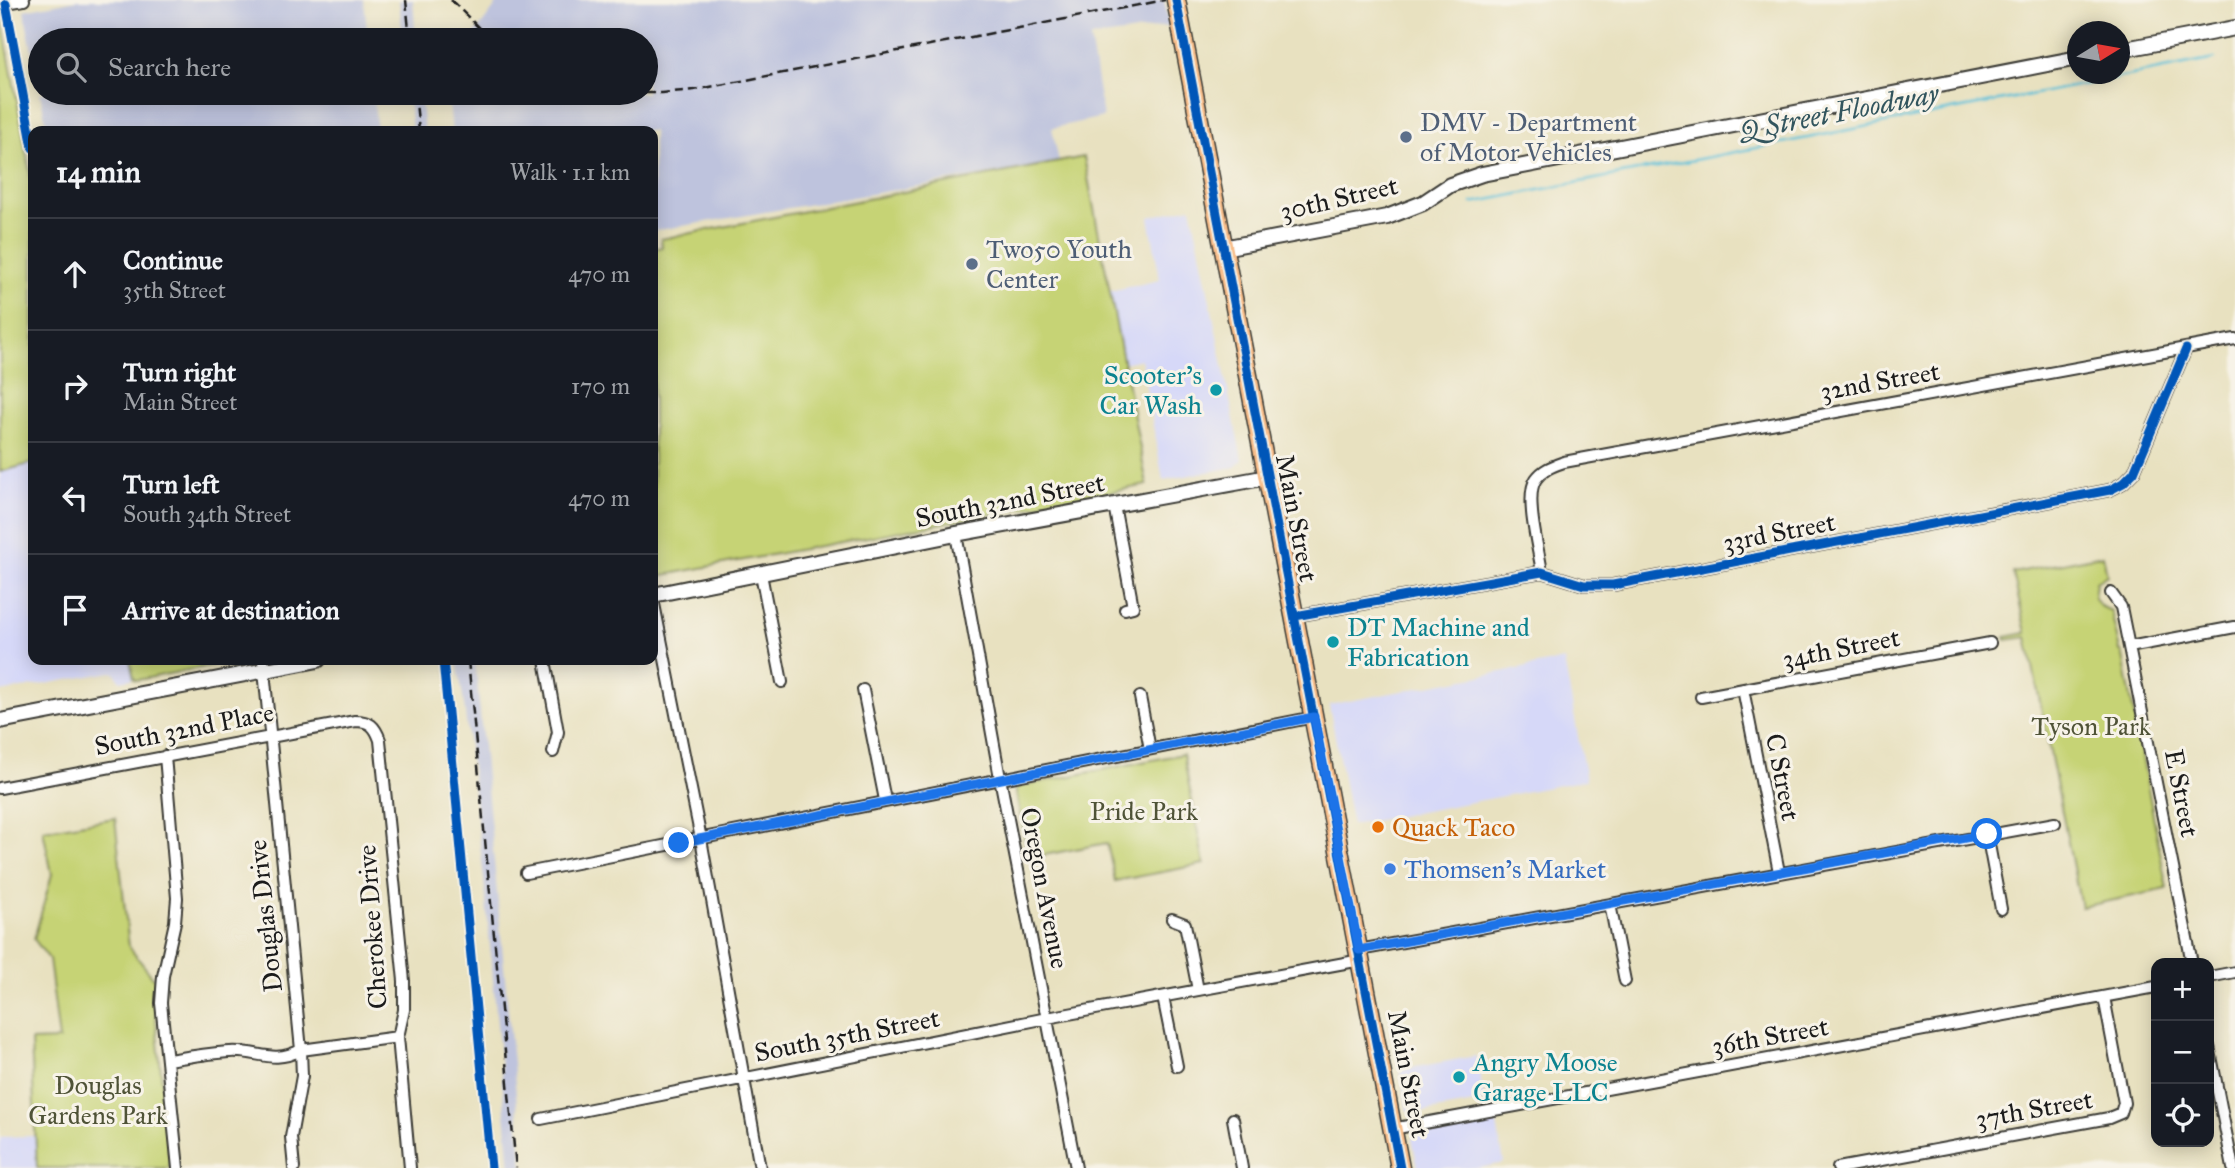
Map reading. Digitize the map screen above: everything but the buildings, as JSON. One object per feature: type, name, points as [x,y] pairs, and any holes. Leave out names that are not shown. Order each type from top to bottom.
[{"type":"main road","name":"Main Street","points":[[1176,0],[1400,1168]]},
{"type":"street","points":[[0,4],[24,0]]},
{"type":"street","points":[[2130,48],[2235,28]]},
{"type":"street","name":"30th Street","points":[[1223,248],[1387,216],[1423,203],[1450,185],[1482,174],[2067,60]]},
{"type":"street","name":"32nd Street","points":[[1542,572],[1532,509],[1532,490],[1537,477],[1549,467],[1564,462],[2235,339]]},
{"type":"street","name":"33rd Street","points":[[1295,616],[1542,572],[1584,585],[1613,585],[2110,491],[2134,472],[2186,349]]},
{"type":"street","name":"South 32nd Street","points":[[658,596],[956,534],[1268,477]]},
{"type":"street","points":[[1114,505],[1133,607],[1125,609]]},
{"type":"street","name":"Oregon Avenue","points":[[956,534],[1000,778],[1076,1168]]},
{"type":"street","points":[[761,574],[782,682]]},
{"type":"street","name":"E Street","points":[[2111,593],[2121,607],[2191,958]]},
{"type":"street","points":[[658,622],[701,839],[760,1168]]},
{"type":"street","points":[[2129,646],[2235,627]]},
{"type":"street","name":"34th Street","points":[[1701,697],[1990,643]]},
{"type":"street","points":[[0,721],[264,665]]},
{"type":"street","name":"Douglas Drive","points":[[264,665],[301,1050],[302,1076],[291,1137],[294,1168]]},
{"type":"street","points":[[546,665],[558,732],[553,752]]},
{"type":"street","points":[[863,690],[885,800]]},
{"type":"street","name":"C Street","points":[[1743,690],[1779,872]]},
{"type":"street","points":[[1140,697],[1150,749]]},
{"type":"street","points":[[526,873],[1314,717]]},
{"type":"street","name":"South 32nd Place","points":[[0,788],[355,721],[365,721],[375,727]]},
{"type":"street","name":"Cherokee Drive","points":[[375,727],[380,740],[404,981],[404,1010],[398,1037],[410,1168]]},
{"type":"street","points":[[165,756],[177,898],[161,1003],[178,1168]]},
{"type":"street","name":"South 35th Street","points":[[541,1119],[1047,1018],[1163,998],[1610,904],[2055,823]]},
{"type":"street","points":[[1987,834],[2001,909]]},
{"type":"street","points":[[1610,904],[1625,981]]},
{"type":"street","points":[[1172,919],[1185,924],[1198,990]]},
{"type":"street","points":[[2214,976],[2235,972]]},
{"type":"street","name":"36th Street","points":[[1392,1129],[2151,988]]},
{"type":"street","name":"37th Street","points":[[1838,1168],[2109,1118],[2122,1113],[2124,1103],[2104,997]]},
{"type":"street","points":[[1163,998],[1177,1066]]},
{"type":"street","points":[[168,1060],[232,1052],[272,1058],[288,1056],[301,1050],[398,1037]]},
{"type":"street","points":[[2214,1071],[2233,1168]]},
{"type":"street","points":[[1233,1119],[1242,1168]]},
{"type":"shaded area","points":[[77,0],[364,0],[367,28],[28,28],[28,30],[24,10]]},
{"type":"shaded area","points":[[399,0],[413,0],[415,28],[402,28]]},
{"type":"shaded area","points":[[500,0],[1164,0],[1169,26],[1090,38],[1103,117],[1052,128],[1059,162],[658,230],[658,126],[451,126],[449,105],[658,105],[658,28],[479,28]]},
{"type":"shaded area","points":[[43,105],[374,105],[376,126],[47,126]]},
{"type":"shaded area","points":[[409,105],[421,105],[423,126],[411,126]]},
{"type":"shaded area","points":[[1191,207],[1242,460],[1235,467],[1163,480],[1141,359],[1123,363],[1110,291],[1160,280],[1149,217]]},
{"type":"shaded area","points":[[28,464],[28,665],[214,665],[138,680],[120,681],[115,673],[111,672],[0,692],[0,472]]},
{"type":"shaded area","points":[[1564,660],[1586,780],[1352,825],[1329,705]]},
{"type":"shaded area","points":[[458,665],[475,665],[523,1168],[510,1168],[484,879]]},
{"type":"shaded area","points":[[1476,1056],[1485,1101],[1412,1114],[1407,1110],[1400,1070]]},
{"type":"shaded area","points":[[1496,1119],[1504,1163],[1479,1168],[1418,1168],[1412,1139],[1416,1134]]},
{"type":"shaded area","points":[[36,1136],[37,1168],[0,1168],[0,1137]]},
{"type":"green space","points":[[5,8],[3,24],[28,162],[28,464],[0,472],[0,9]]},
{"type":"green space","points":[[1084,157],[1147,485],[658,576],[658,248],[662,247],[661,239]]},
{"type":"green space","name":"Tyson Park","points":[[2103,555],[2107,575],[2096,582],[2094,597],[2100,606],[2111,611],[2122,651],[2167,889],[2081,907],[2027,637],[2006,640],[2005,637],[2026,633],[2013,573]]},
{"type":"green space","points":[[131,665],[214,665],[138,680],[134,679]]},
{"type":"green space","name":"Pride Park","points":[[1183,754],[1204,864],[1115,881],[1107,843],[1028,858],[1015,787]]},
{"type":"green space","name":"Douglas Gardens Park","points":[[115,818],[129,947],[155,980],[154,999],[170,1168],[37,1168],[31,1041],[59,1040],[49,959],[34,939],[52,874],[43,830]]},
{"type":"waterway","name":"Q Street Floodway","points":[[1472,203],[2215,59]]},
{"type":"railway","points":[[406,0],[409,28]]},
{"type":"railway","points":[[451,0],[479,28]]},
{"type":"railway","points":[[658,93],[694,90],[1165,0]]},
{"type":"railway","points":[[416,105],[418,126]]},
{"type":"railway","points":[[468,665],[516,1168]]},
{"type":"cycle path","points":[[1176,0],[1400,1168]]},
{"type":"cycle path","points":[[6,4],[29,126]]},
{"type":"cycle path","points":[[1295,616],[1542,572],[1584,585],[1613,585],[2110,490],[2123,483],[2134,472],[2186,349]]},
{"type":"cycle path","points":[[443,665],[491,1168]]},
{"type":"place","name":"DMV - Department of Motor Vehicles","points":[[1406,137]]},
{"type":"place","name":"Two50 Youth Center","points":[[972,264]]},
{"type":"place","name":"Scooter’s Car Wash","points":[[1216,390]]},
{"type":"place","name":"DT Machine and Fabrication","points":[[1333,642]]},
{"type":"place","name":"Quack Taco","points":[[1378,827]]},
{"type":"place","name":"Thomsen's Market","points":[[1390,869]]},
{"type":"place","name":"Angry Moose Garage LLC","points":[[1459,1077]]},
{"type":"route","points":[[679,843],[1314,717],[1359,950],[1987,834]]}]
